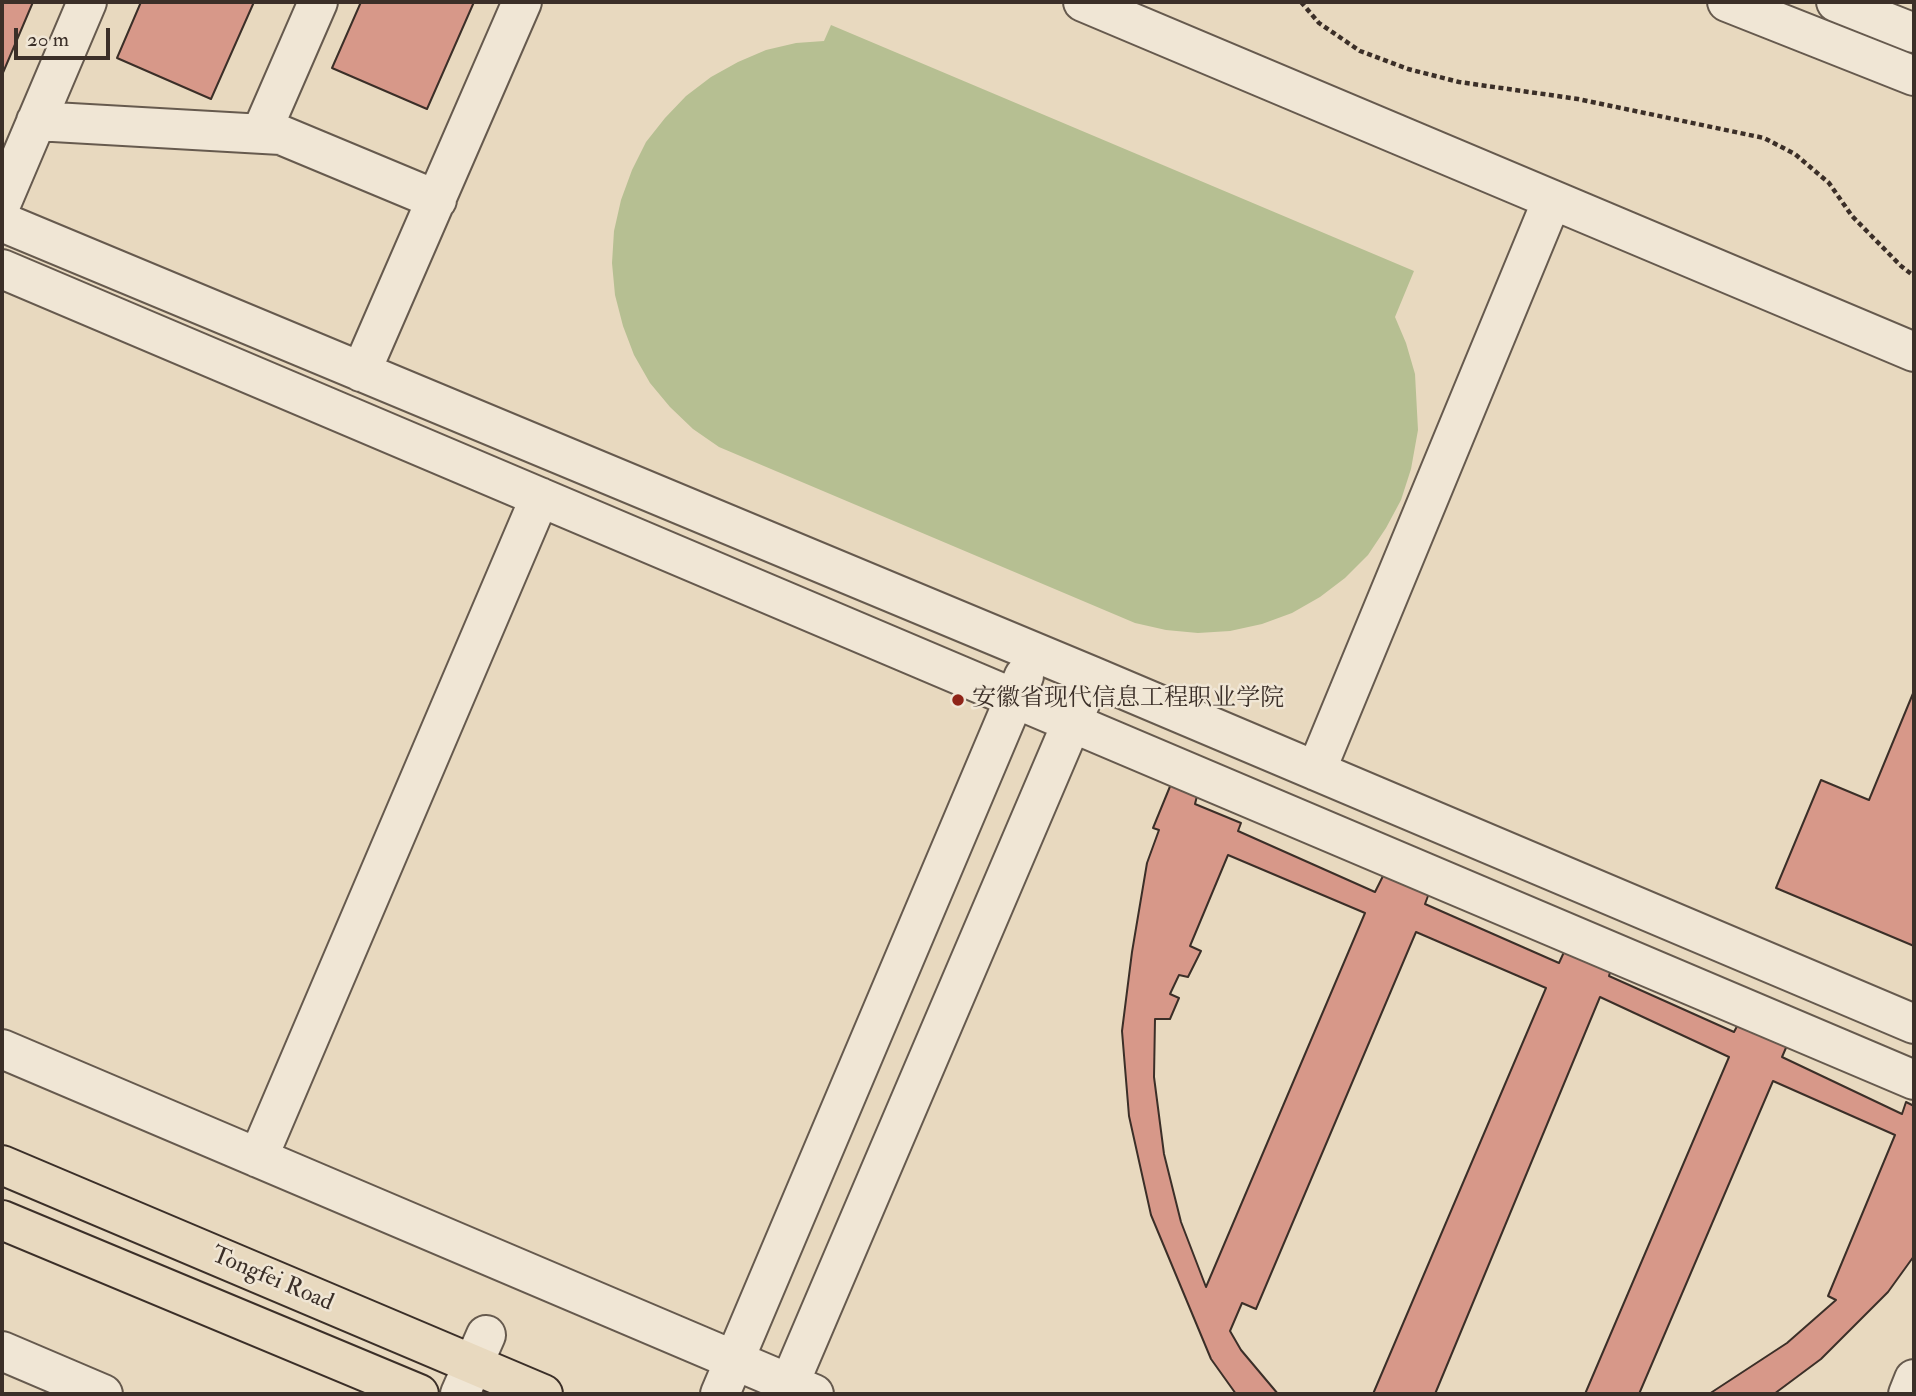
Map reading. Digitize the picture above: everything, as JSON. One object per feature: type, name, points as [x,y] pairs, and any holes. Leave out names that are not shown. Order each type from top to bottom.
[{"type":"main road","name":"Tongfei Road","points":[[2,1166],[502,1387],[543,1394]]},
{"type":"main road","name":"Tongfei Road","points":[[2,1220],[419,1394]]},
{"type":"street","points":[[2,202],[87,2]]},
{"type":"street","points":[[261,133],[318,2]]},
{"type":"street","points":[[361,372],[522,2]]},
{"type":"street","points":[[1083,2],[1914,352]]},
{"type":"street","points":[[1727,2],[1914,76]]},
{"type":"street","points":[[1836,2],[1914,33]]},
{"type":"street","points":[[36,121],[281,135],[437,200]]},
{"type":"street","points":[[1316,771],[1552,200]]},
{"type":"street","points":[[2,222],[1092,676],[1914,1024]]},
{"type":"street","points":[[2,269],[1914,1080]]},
{"type":"street","points":[[258,1158],[540,497]]},
{"type":"street","points":[[720,1394],[1034,652]]},
{"type":"street","points":[[785,1394],[1092,676]]},
{"type":"street","points":[[2,1049],[814,1394]]},
{"type":"street","points":[[460,1394],[486,1335]]},
{"type":"street","points":[[2,1351],[103,1394]]},
{"type":"street","points":[[1908,1394],[1914,1379]]},
{"type":"path","points":[[1301,2],[1319,23],[1360,51],[1408,69],[1459,82],[1578,99],[1764,138],[1795,154],[1829,184],[1853,216],[1914,276]]},
{"type":"green space","points":[[831,25],[1414,271],[1395,317],[1415,374],[1418,430],[1411,469],[1401,500],[1386,528],[1368,555],[1345,578],[1292,613],[1262,624],[1230,631],[1198,633],[1135,623],[719,447],[693,429],[670,407],[650,383],[634,355],[615,295],[612,263],[614,231],[632,170],[646,142],[665,118],[686,96],[711,77],[766,50],[796,43],[824,41]]},
{"type":"building","points":[[2,2],[33,2],[2,75]]},
{"type":"building","points":[[141,2],[254,2],[211,99],[117,58]]},
{"type":"building","points":[[361,2],[474,2],[427,109],[332,68]]},
{"type":"building","points":[[1914,691],[1914,946],[1776,888],[1821,780],[1869,800]]},
{"type":"building","points":[[1171,784],[1197,796],[1195,804],[1241,823],[1238,831],[1375,892],[1387,868],[1431,888],[1425,904],[1559,963],[1570,939],[1614,959],[1609,976],[1734,1032],[1744,1013],[1792,1034],[1782,1057],[1902,1114],[1906,1102],[1914,1106],[1914,1256],[1888,1292],[1821,1359],[1774,1394],[1709,1394],[1787,1343],[1836,1300],[1828,1296],[1895,1135],[1773,1081],[1639,1394],[1585,1394],[1729,1057],[1600,997],[1435,1394],[1373,1394],[1546,988],[1416,932],[1256,1309],[1242,1303],[1230,1331],[1241,1350],[1278,1394],[1236,1394],[1211,1359],[1151,1215],[1129,1116],[1122,1031],[1147,863],[1159,830],[1153,828]],"holes":[[[1228,855],[1365,913],[1206,1287],[1181,1222],[1164,1154],[1154,1077],[1155,1019],[1170,1019],[1179,998],[1170,994],[1179,975],[1188,977],[1201,951],[1190,946]]]},
{"type":"place","name":"安徽省现代信息工程职业学院","points":[[958,700]]}]
